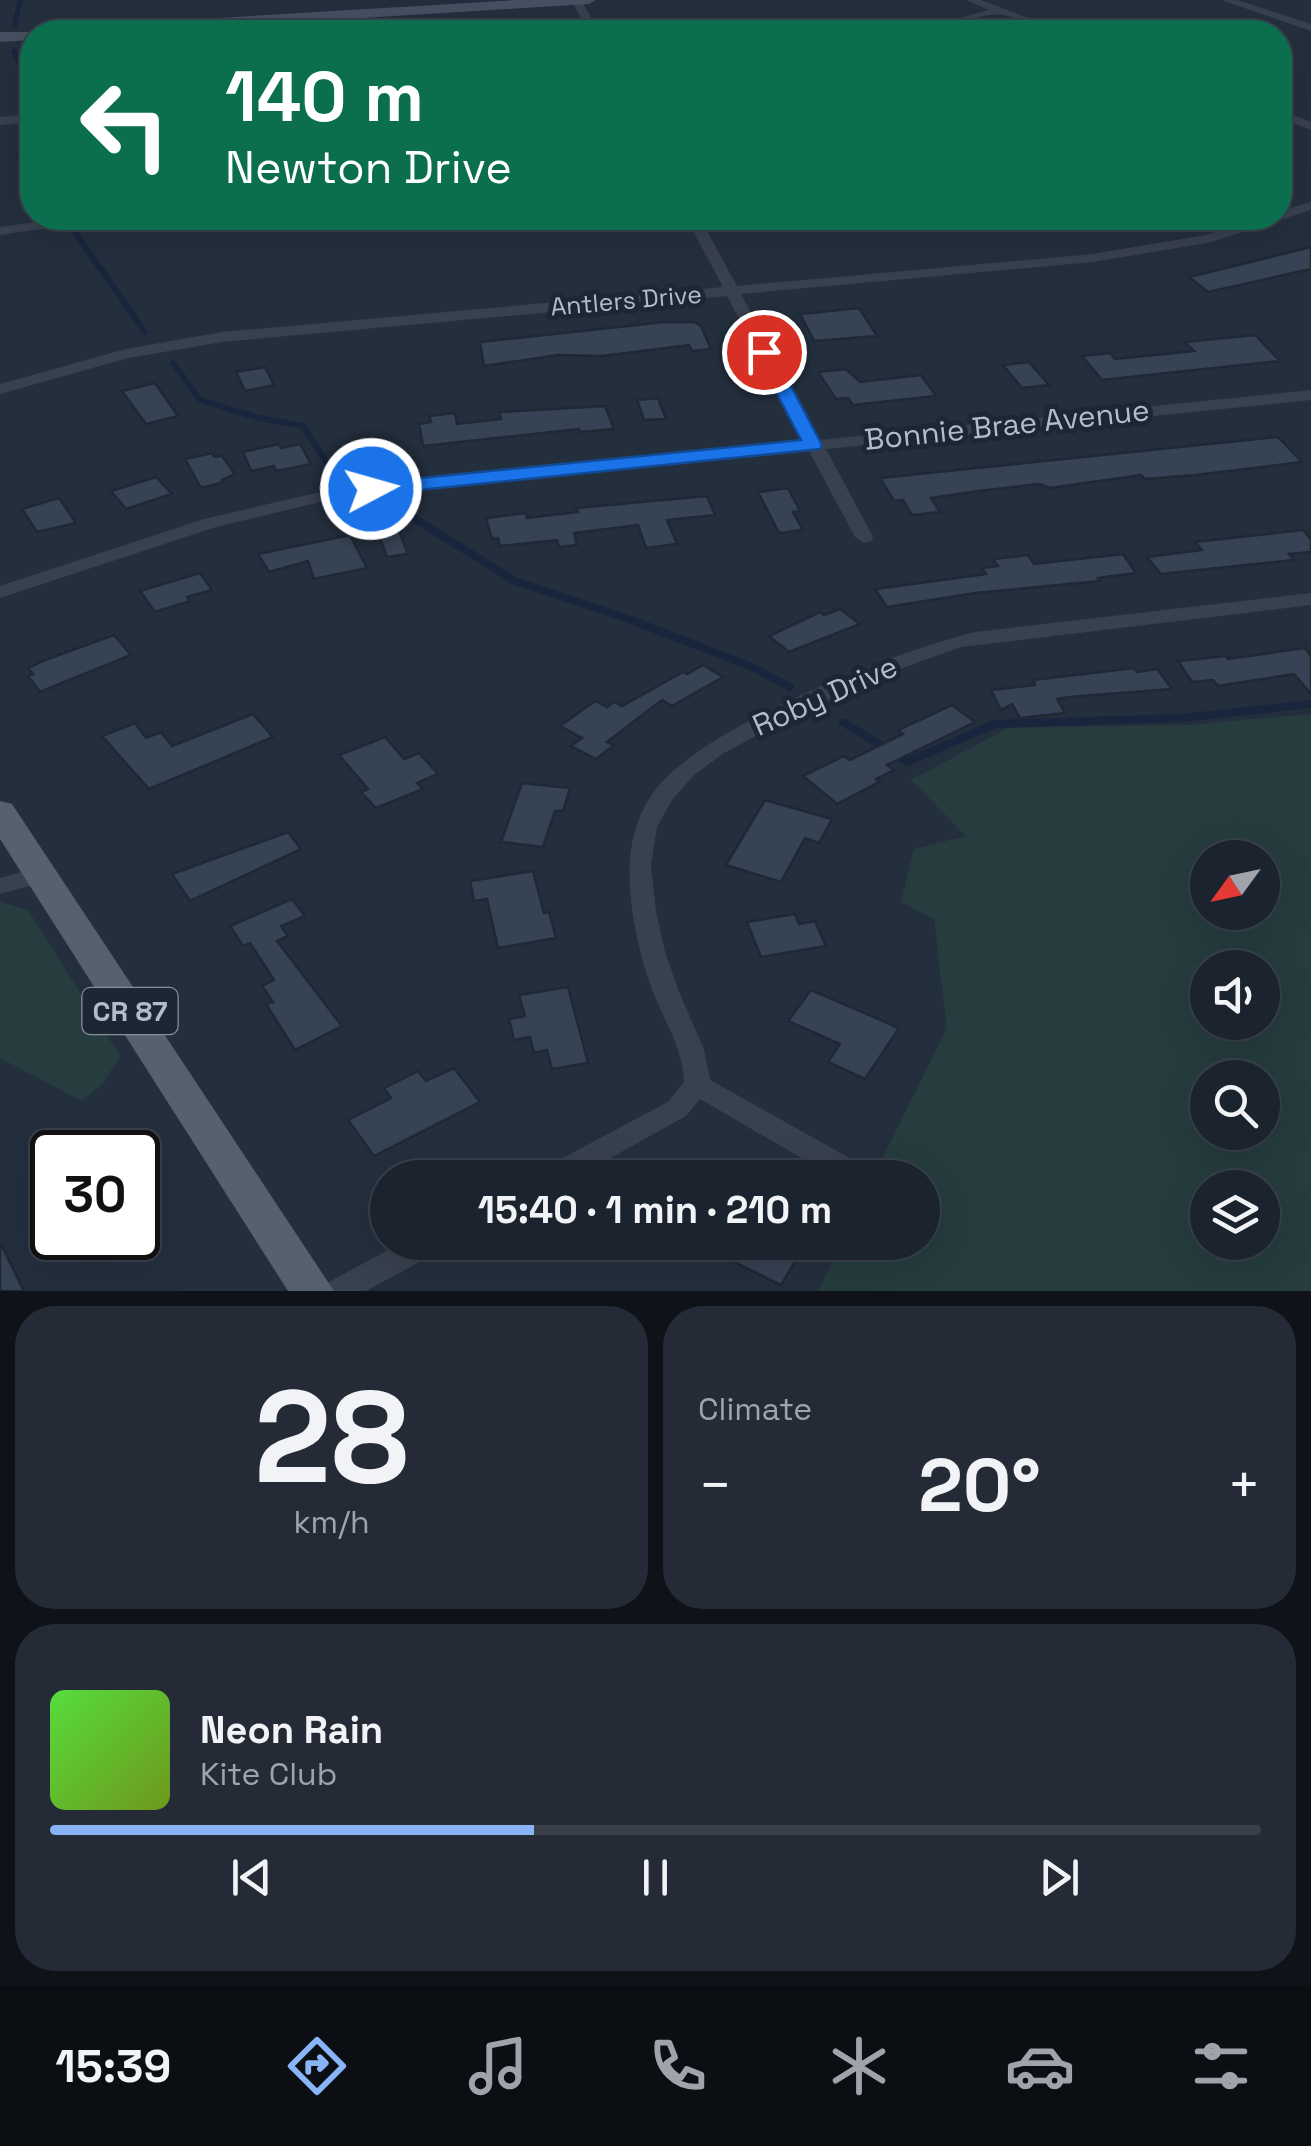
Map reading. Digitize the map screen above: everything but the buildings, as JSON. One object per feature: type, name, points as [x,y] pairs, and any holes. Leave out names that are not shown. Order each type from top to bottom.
[{"type":"main road","points":[[265,20],[589,0]]},
{"type":"main road","name":"CR 87","points":[[0,812],[20,880],[312,1291]]},
{"type":"street","points":[[971,0],[1025,20]]},
{"type":"street","points":[[1226,0],[1287,20]]},
{"type":"street","points":[[963,20],[1000,11]]},
{"type":"street","points":[[700,230],[864,537]]},
{"type":"street","name":"Antlers Drive","points":[[0,389],[126,354],[222,337],[1062,262],[1144,251],[1239,230]]},
{"type":"street","name":"Bonnie Brae Avenue","points":[[0,592],[210,524],[334,494],[1311,394]]},
{"type":"street","name":"Roby Drive","points":[[697,1086],[692,1051],[658,965],[638,876],[644,829],[668,787],[689,766],[738,735],[883,669],[956,642],[1311,599]]},
{"type":"street","points":[[583,1160],[676,1109],[697,1086],[829,1160]]},
{"type":"street","points":[[339,1291],[397,1260]]},
{"type":"green space","points":[[1311,714],[1311,1291],[818,1291],[833,1260],[940,1260],[940,1160],[881,1160],[947,1028],[934,919],[901,902],[914,849],[966,836],[911,780],[1008,728],[1187,725]]},
{"type":"green space","points":[[0,902],[28,910],[120,1056],[103,1083],[82,1101],[0,1058]]},
{"type":"waterway","points":[[15,25],[20,0]]},
{"type":"waterway","points":[[14,51],[20,65]]},
{"type":"waterway","points":[[20,152],[20,157]]},
{"type":"waterway","points":[[73,230],[145,332]]},
{"type":"waterway","points":[[173,363],[200,400],[259,418],[303,426],[335,476]]},
{"type":"waterway","points":[[399,509],[515,581],[626,618],[752,667],[790,687]]},
{"type":"waterway","points":[[843,722],[907,762],[995,724],[1182,718],[1311,704]]},
{"type":"route","points":[[371,489],[813,445],[764,352]]}]
